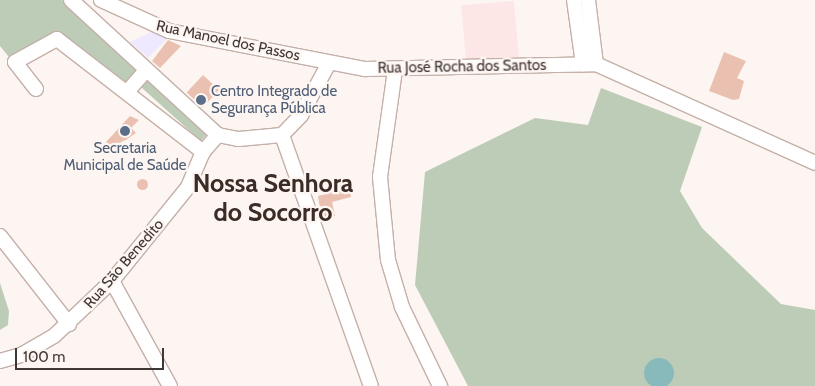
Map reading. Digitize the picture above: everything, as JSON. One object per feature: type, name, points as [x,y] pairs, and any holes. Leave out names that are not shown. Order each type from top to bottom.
[{"type":"street","points":[[71,0],[218,135],[239,139],[282,135],[301,115],[329,63]]},
{"type":"street","name":"Rua Manoel dos Passos","points":[[101,0],[169,31],[329,63]]},
{"type":"street","points":[[574,0],[590,64]]},
{"type":"street","points":[[588,0],[590,64]]},
{"type":"street","points":[[36,89],[15,62],[56,39],[128,91],[202,152]]},
{"type":"street","name":"Rua José Rocha dos Santos","points":[[329,63],[395,70],[590,64]]},
{"type":"street","points":[[590,64],[815,163]]},
{"type":"street","points":[[128,91],[146,70]]},
{"type":"street","points":[[395,70],[380,177],[388,260],[402,308],[440,386]]},
{"type":"street","name":"Rua São Benedito","points":[[0,361],[21,355],[69,324],[112,281],[188,187],[202,152],[218,135]]},
{"type":"street","points":[[282,135],[371,386]]},
{"type":"street","points":[[0,236],[69,324]]},
{"type":"street","points":[[112,281],[170,386]]},
{"type":"shaded area","points":[[514,1],[519,60],[466,64],[461,6]]},
{"type":"shaded area","points":[[153,31],[170,36],[148,58],[130,42]]},
{"type":"green space","points":[[0,0],[62,0],[141,69],[127,86],[71,41],[13,62],[0,46]]},
{"type":"green space","points":[[146,78],[208,134],[201,141],[139,85]]},
{"type":"green space","points":[[601,88],[702,127],[680,191],[702,228],[781,304],[815,310],[815,386],[468,386],[415,285],[425,172],[535,118],[588,125]]},
{"type":"green space","points":[[0,283],[9,311],[8,325],[0,330]]},
{"type":"water","points":[[659,358],[670,362],[674,373],[670,384],[659,388],[648,384],[644,373],[648,362]]},
{"type":"building","points":[[168,40],[181,46],[160,68],[152,61]]},
{"type":"building","points":[[724,52],[746,61],[737,78],[744,81],[739,99],[733,100],[709,91]]},
{"type":"building","name":"Centro Integrado de Segurança Pública","points":[[203,75],[219,90],[203,108],[187,93]]},
{"type":"building","name":"Secretaria Municipal de Saúde","points":[[130,116],[139,120],[131,128],[136,133],[114,148],[106,142]]},
{"type":"building","points":[[140,179],[144,179],[147,184],[146,188],[140,189],[137,186],[137,182]]},
{"type":"building","points":[[350,188],[351,197],[332,202],[335,216],[322,221],[318,196]]},
{"type":"place","name":"Centro Integrado de Segurança Pública","points":[[201,100]]},
{"type":"place","name":"Secretaria Municipal de Saúde","points":[[125,131]]},
{"type":"district","name":"Nossa Senhora do Socorro","points":[[273,198]]}]
